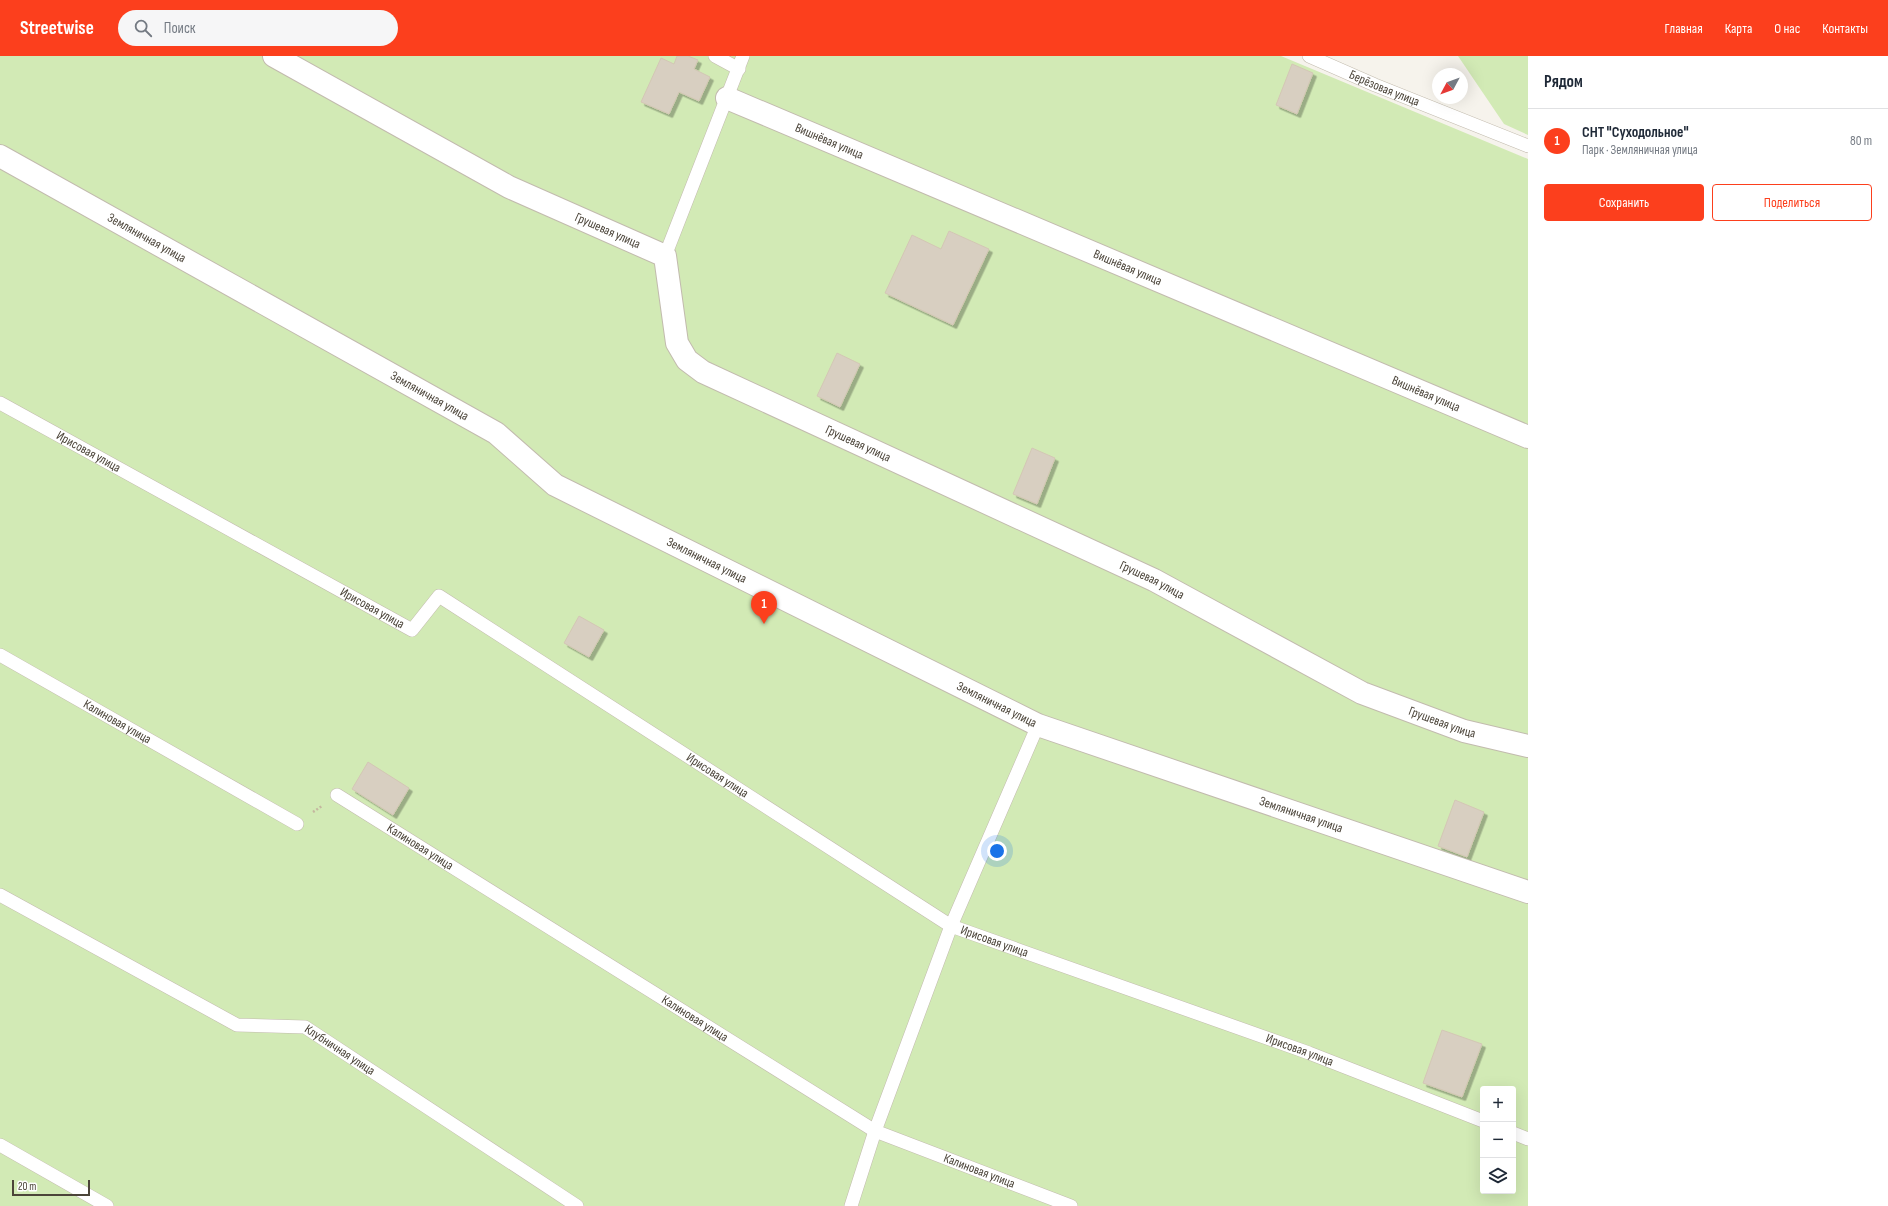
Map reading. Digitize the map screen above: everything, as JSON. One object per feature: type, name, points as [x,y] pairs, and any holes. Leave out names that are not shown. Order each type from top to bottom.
[{"type":"street","name":"Грушевая улица","points":[[274,56],[509,187],[664,256],[677,343],[687,360],[703,372],[1154,580],[1362,693],[1464,731],[1528,746]]},
{"type":"street","name":"Вишнёвая улица","points":[[727,98],[1528,437]]},
{"type":"street","name":"Земляничная улица","points":[[0,156],[496,433],[556,485],[1038,725],[1528,892]]},
{"type":"lane","points":[[714,56],[739,69]]},
{"type":"lane","points":[[664,256],[743,56]]},
{"type":"lane","name":"Берёзовая улица","points":[[1309,56],[1375,85],[1528,146]]},
{"type":"lane","name":"Ирисовая улица","points":[[0,403],[412,630],[439,596],[951,926],[1310,1053],[1480,1120]]},
{"type":"lane","name":"Калиновая улица","points":[[0,655],[297,824]]},
{"type":"lane","points":[[851,1206],[876,1131],[951,926],[1038,725]]},
{"type":"lane","name":"Калиновая улица","points":[[337,795],[876,1131],[1071,1206]]},
{"type":"lane","name":"Клубничная улица","points":[[0,895],[237,1025],[304,1027],[577,1206]]},
{"type":"lane","points":[[1516,1134],[1528,1139]]},
{"type":"lane","points":[[0,1145],[107,1206]]},
{"type":"path","points":[[297,824],[337,795]]},
{"type":"green space","points":[[0,56],[1281,56],[1528,159],[1528,1206],[0,1206]]},
{"type":"green space","points":[[1458,56],[1528,56],[1528,135],[1504,124],[1468,71],[1468,68],[1466,68]]},
{"type":"building","points":[[677,56],[688,56],[698,60],[694,69],[710,77],[699,101],[679,92],[669,114],[641,102],[661,58],[674,64]]},
{"type":"building","points":[[1292,64],[1313,73],[1297,114],[1276,105]]},
{"type":"building","points":[[949,231],[989,249],[953,325],[885,293],[912,235],[941,249]]},
{"type":"building","points":[[837,353],[860,364],[840,407],[817,396]]},
{"type":"building","points":[[1032,448],[1055,458],[1037,504],[1013,494]]},
{"type":"building","points":[[579,616],[604,630],[589,657],[564,643]]},
{"type":"building","points":[[368,762],[409,788],[393,815],[352,789]]},
{"type":"building","points":[[1455,800],[1484,812],[1467,857],[1438,846]]},
{"type":"building","points":[[1442,1030],[1482,1044],[1462,1097],[1423,1083]]},
{"type":"place","name":"СНТ \"Суходольное\"","points":[[764,624]]}]
